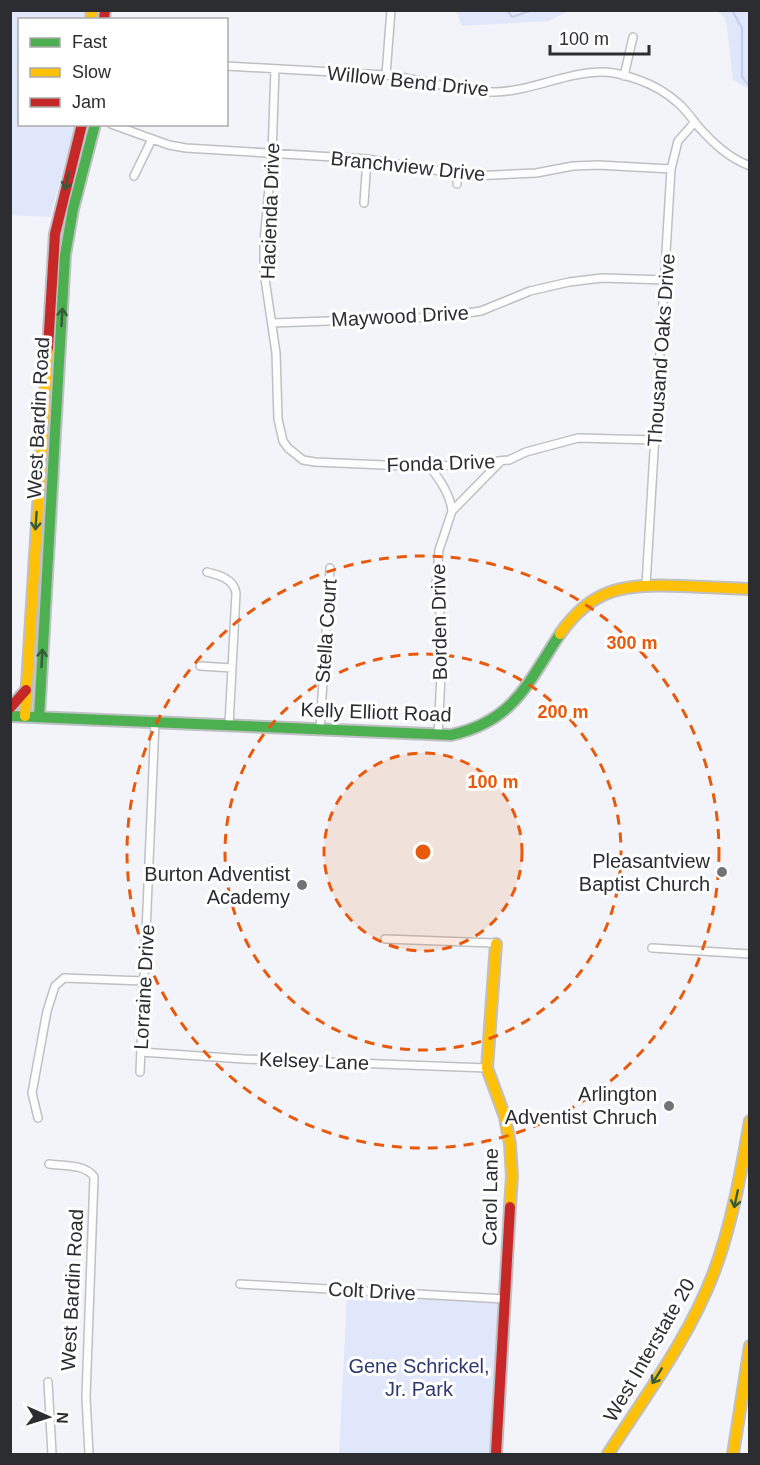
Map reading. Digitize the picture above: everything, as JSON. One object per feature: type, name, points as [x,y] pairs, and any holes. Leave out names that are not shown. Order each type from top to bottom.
[{"type":"main road","name":"West Bardin Road","points":[[24,716],[55,234],[60,206],[81,126]]},
{"type":"main road","name":"West Bardin Road","points":[[39,717],[65,255],[73,209],[94,126]]},
{"type":"main road","points":[[60,206],[73,209]]},
{"type":"main road","name":"Kelly Elliott Road","points":[[10,716],[451,735],[470,731],[499,716],[519,696],[560,634],[586,604],[616,589],[646,585],[750,589]]},
{"type":"main road","points":[[10,708],[26,689]]},
{"type":"main road","points":[[40,698],[48,710],[63,718]]},
{"type":"main road","name":"Carol Lane","points":[[495,944],[487,1068],[506,1117],[512,1176],[496,1455]]},
{"type":"main road","name":"West Interstate 20","points":[[608,1455],[684,1332],[706,1291],[729,1228],[750,1121]]},
{"type":"main road","points":[[733,1455],[750,1346]]},
{"type":"street","points":[[386,75],[391,10]]},
{"type":"street","points":[[624,76],[633,37]]},
{"type":"street","name":"Willow Bend Drive","points":[[228,66],[386,75],[406,77],[454,89],[495,92],[529,88],[605,72],[646,83],[668,95],[721,150],[750,166]]},
{"type":"street","name":"Hacienda Drive","points":[[275,69],[264,272],[276,355],[278,418],[283,441],[297,455]]},
{"type":"street","name":"Thousand Oaks Drive","points":[[646,585],[671,169],[678,141],[695,122]]},
{"type":"street","name":"Branchview Drive","points":[[116,126],[186,148],[368,159],[457,175],[489,176],[536,173],[573,166],[598,165],[671,169]]},
{"type":"street","points":[[134,176],[152,139]]},
{"type":"street","points":[[364,203],[368,159]]},
{"type":"street","points":[[456,184],[457,175]]},
{"type":"street","name":"Maywood Drive","points":[[272,323],[440,317],[480,311],[530,291],[569,282],[602,278],[666,280]]},
{"type":"street","name":"Fonda Drive","points":[[297,455],[303,460],[315,462],[430,467],[509,460],[526,452],[578,438],[655,440]]},
{"type":"street","name":"Borden Drive","points":[[438,735],[443,634],[436,567],[442,534],[452,511],[501,460]]},
{"type":"street","points":[[430,467],[443,485],[452,511]]},
{"type":"street","name":"Stella Court","points":[[320,729],[330,568]]},
{"type":"street","points":[[207,572],[227,580],[235,588],[229,725]]},
{"type":"street","points":[[200,666],[232,668]]},
{"type":"street","name":"Lorraine Drive","points":[[140,1072],[155,722]]},
{"type":"street","points":[[385,939],[495,944]]},
{"type":"street","points":[[652,948],[750,954]]},
{"type":"street","points":[[38,1118],[32,1093],[47,1011],[55,986],[64,978],[144,981]]},
{"type":"street","name":"Kelsey Lane","points":[[141,1052],[244,1059],[487,1068]]},
{"type":"street","name":"West Bardin Road","points":[[49,1164],[80,1168],[89,1171],[94,1177],[86,1397],[89,1455]]},
{"type":"street","name":"Colt Drive","points":[[240,1284],[505,1299]]},
{"type":"street","points":[[48,1382],[52,1455]]},
{"type":"green space","points":[[10,11],[86,11],[85,18],[18,18],[18,126],[75,126],[50,217],[11,215]]},
{"type":"green space","points":[[456,11],[568,11],[549,21],[462,26]]},
{"type":"green space","points":[[717,11],[749,11],[749,89],[733,80],[726,19]]},
{"type":"green space","name":"Gene Schrickel, Jr. Park","points":[[347,1294],[498,1301],[490,1454],[339,1454]]},
{"type":"waterway","points":[[507,10],[512,17],[533,10]]},
{"type":"waterway","points":[[732,10],[742,28],[742,77],[750,87]]},
{"type":"traffic: fast","points":[[39,717],[65,255],[73,209],[94,126]]},
{"type":"traffic: fast","points":[[10,716],[451,735],[472,729],[490,720],[517,698],[560,634]]},
{"type":"traffic: slow","points":[[91,18],[92,10]]},
{"type":"traffic: slow","points":[[25,716],[48,348]]},
{"type":"traffic: slow","points":[[560,634],[585,606],[613,591],[644,586],[750,589]]},
{"type":"traffic: slow","points":[[496,944],[487,1068],[505,1117],[510,1144],[512,1176],[510,1207]]},
{"type":"traffic: slow","points":[[608,1454],[666,1366],[704,1296],[731,1217],[750,1121]]},
{"type":"traffic: slow","points":[[733,1454],[750,1346]]},
{"type":"traffic: jam","points":[[104,18],[105,10]]},
{"type":"traffic: jam","points":[[48,348],[55,234],[82,126]]},
{"type":"traffic: jam","points":[[10,708],[26,690]]},
{"type":"traffic: jam","points":[[496,1454],[510,1207]]},
{"type":"place","name":"Pleasantview Baptist Church","points":[[722,872]]},
{"type":"place","name":"Burton Adventist Academy","points":[[302,885]]},
{"type":"place","name":"Arlington Adventist Chruch","points":[[669,1106]]}]
